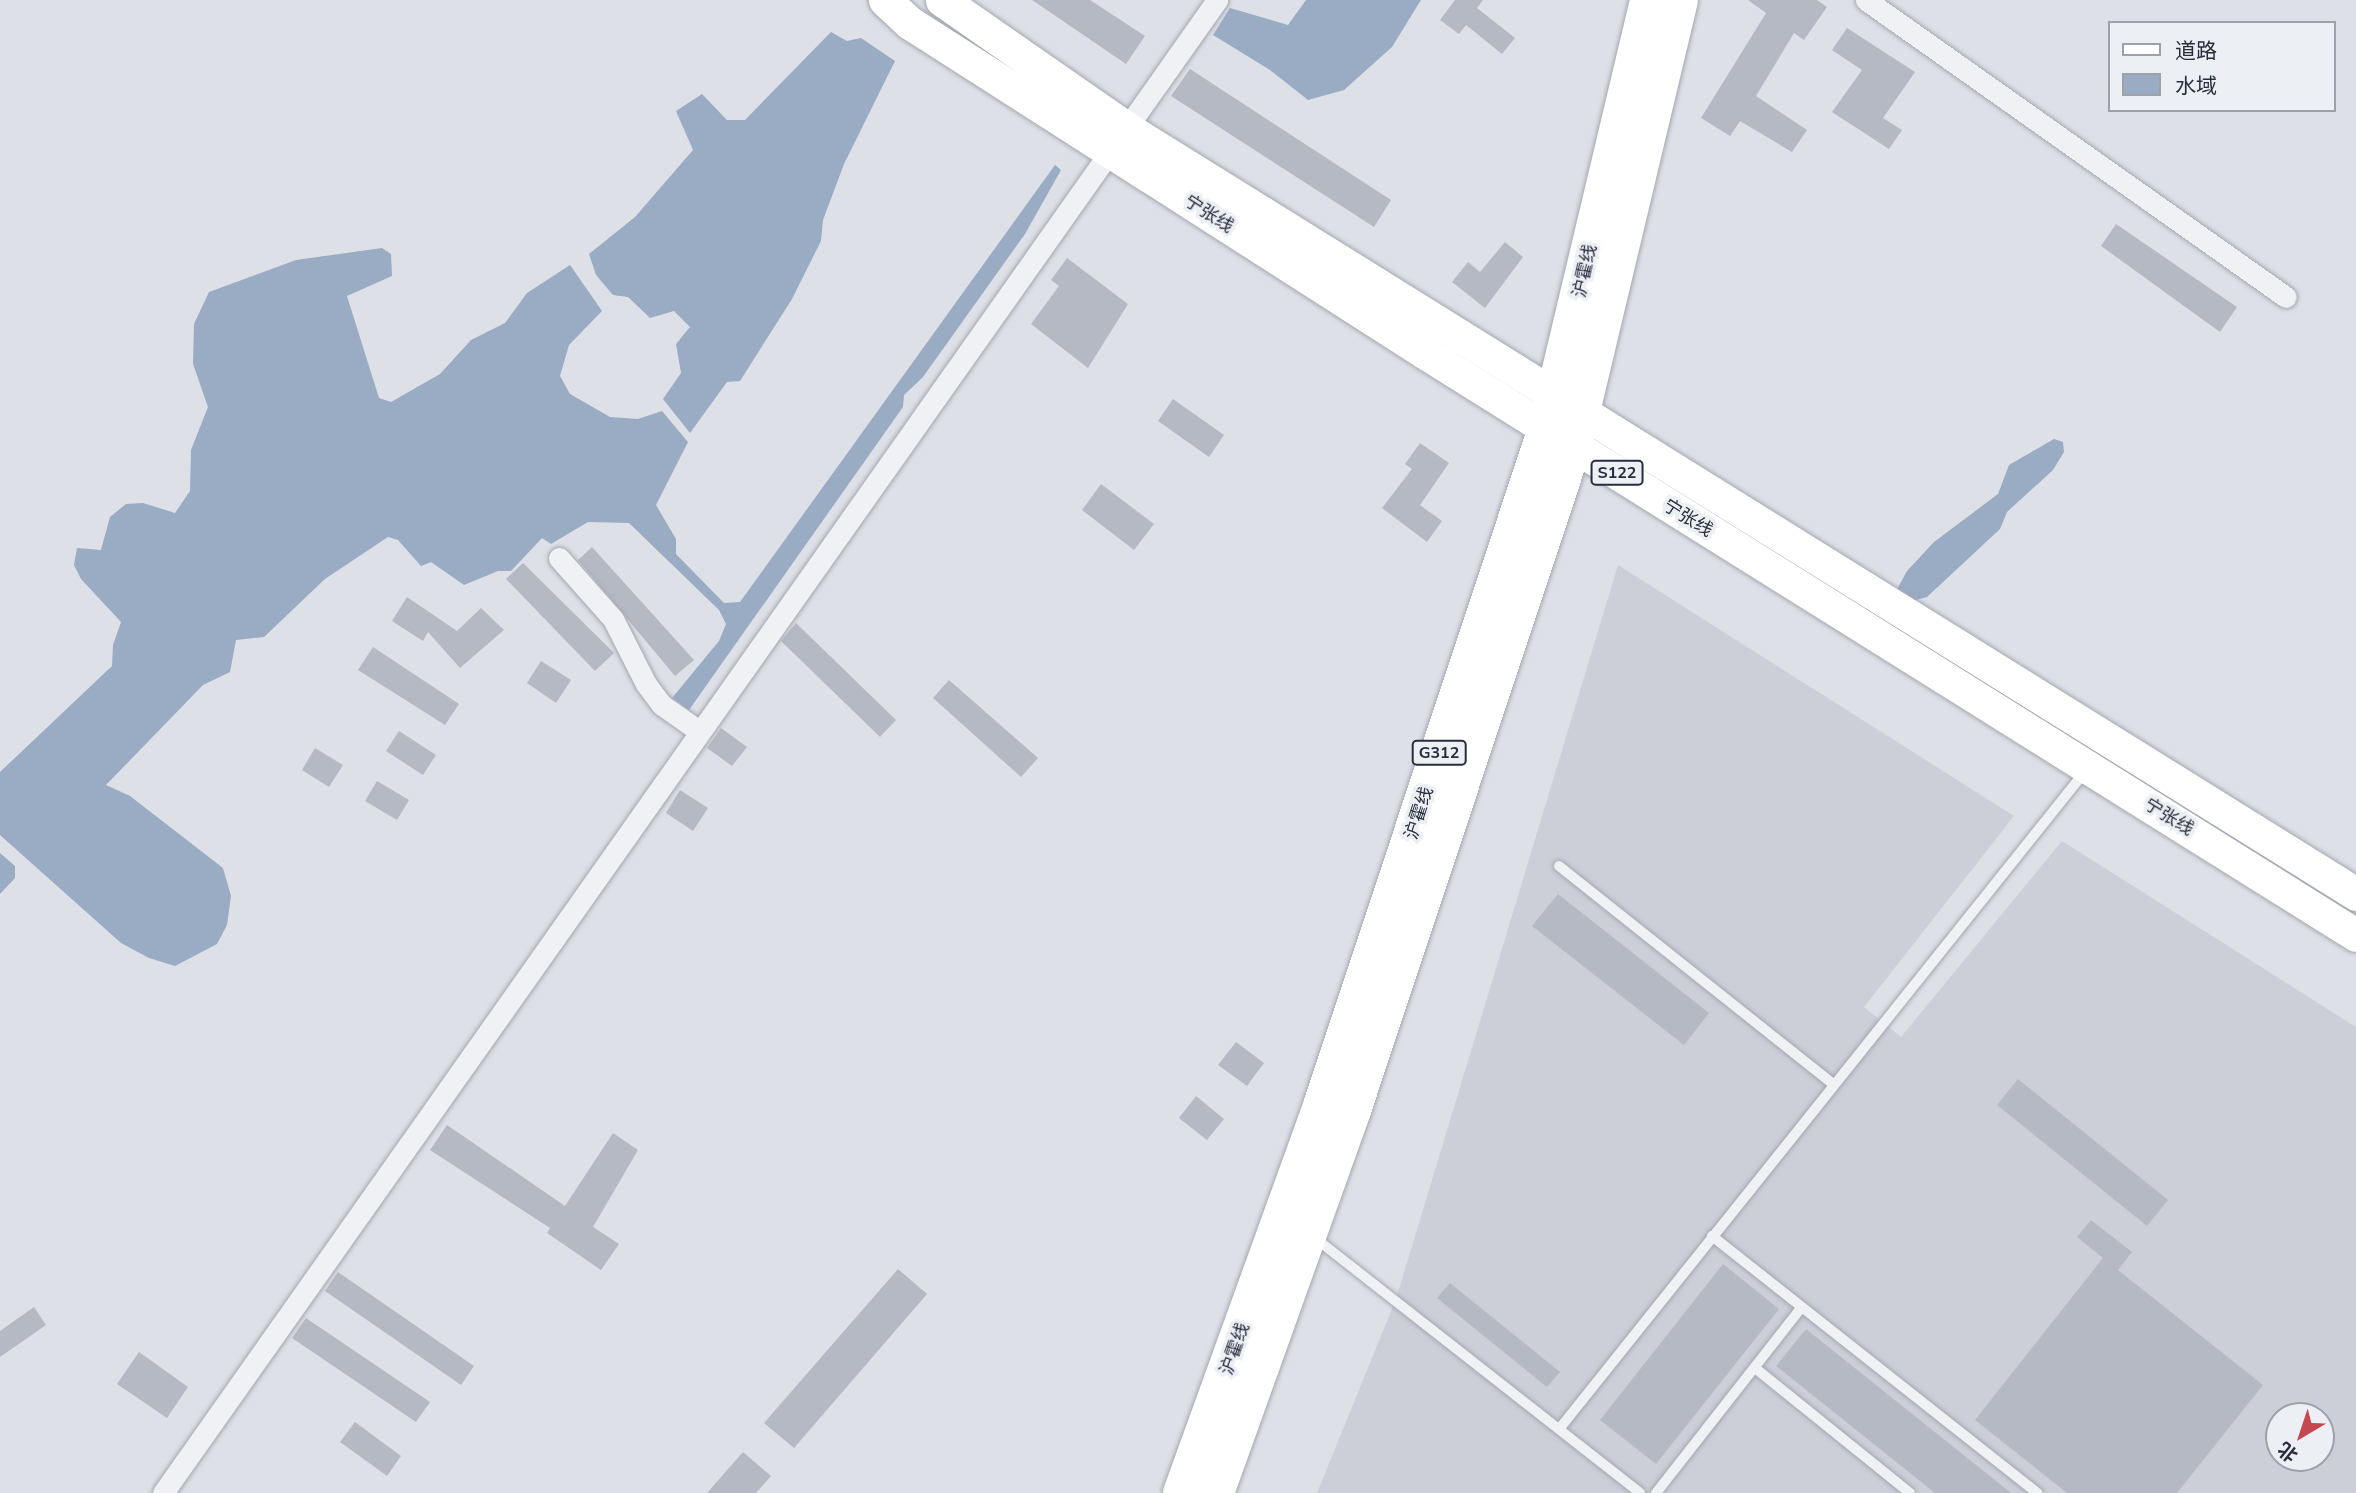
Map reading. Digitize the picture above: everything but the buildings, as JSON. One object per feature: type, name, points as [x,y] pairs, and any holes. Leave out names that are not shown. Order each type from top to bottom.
[{"type":"highway","name":"沪霍线","points":[[1564,421],[1649,0]]},
{"type":"highway","name":"沪霍线","points":[[1214,1493],[1295,1229],[1564,421],[1679,0]]},
{"type":"highway","name":"沪霍线","points":[[1182,1493],[1295,1229]]},
{"type":"main road","name":"宁张线","points":[[885,0],[910,23],[1119,139],[1564,421],[2088,767],[2356,935]]},
{"type":"main road","name":"宁张线","points":[[942,0],[1119,139]]},
{"type":"main road","name":"宁张线","points":[[1564,421],[2356,894]]},
{"type":"street","points":[[163,1493],[408,1151],[699,731],[1217,0]]},
{"type":"street","points":[[1866,0],[2286,297]]},
{"type":"street","points":[[559,558],[612,619],[646,684],[662,705],[699,731]]},
{"type":"lane","points":[[1560,1428],[2088,767]]},
{"type":"lane","points":[[1559,866],[1833,1084]]},
{"type":"lane","points":[[1295,1229],[1560,1428],[1640,1493]]},
{"type":"lane","points":[[1712,1236],[2038,1493]]},
{"type":"lane","points":[[1656,1493],[1802,1307]]},
{"type":"lane","points":[[1755,1368],[1910,1493]]},
{"type":"shaded area","points":[[1618,565],[2014,816],[1864,1007],[1901,1037],[2062,841],[2356,1027],[2356,1493],[1317,1493],[1396,1299]]},
{"type":"water","points":[[1306,0],[1421,0],[1392,47],[1344,90],[1308,100],[1270,70],[1213,35],[1230,8],[1288,25]]},
{"type":"water","points":[[831,32],[847,41],[861,38],[895,61],[844,164],[823,220],[821,241],[792,299],[740,381],[727,382],[690,433],[663,399],[681,373],[676,344],[690,327],[674,311],[650,318],[628,297],[613,295],[596,275],[589,254],[635,217],[693,150],[676,111],[702,94],[727,120],[745,120]]},
{"type":"water","points":[[1055,165],[1061,170],[1025,234],[923,377],[904,395],[903,407],[689,710],[672,698],[719,641],[726,624],[719,610],[629,523],[588,522],[551,544],[542,538],[511,571],[498,571],[464,585],[431,562],[421,566],[398,540],[388,537],[325,579],[264,637],[236,640],[230,672],[203,685],[106,785],[130,796],[223,868],[231,896],[227,925],[217,944],[175,966],[149,958],[121,943],[0,835],[0,772],[112,666],[113,645],[121,622],[81,579],[74,565],[77,548],[101,550],[110,517],[126,504],[143,503],[175,513],[190,491],[191,450],[208,407],[193,364],[194,324],[209,292],[296,260],[382,248],[391,254],[392,276],[347,296],[379,398],[391,402],[440,374],[471,340],[505,323],[527,293],[570,265],[602,311],[569,345],[560,376],[570,394],[610,417],[638,419],[662,411],[688,442],[656,505],[676,539],[676,554],[724,603],[740,602]]},
{"type":"water","points":[[2054,439],[2063,442],[2064,452],[2053,470],[2007,512],[2000,529],[1927,597],[1905,603],[1895,593],[1907,571],[1934,542],[1998,494],[2009,465]]},
{"type":"water","points":[[0,853],[15,866],[15,878],[0,894]]}]
